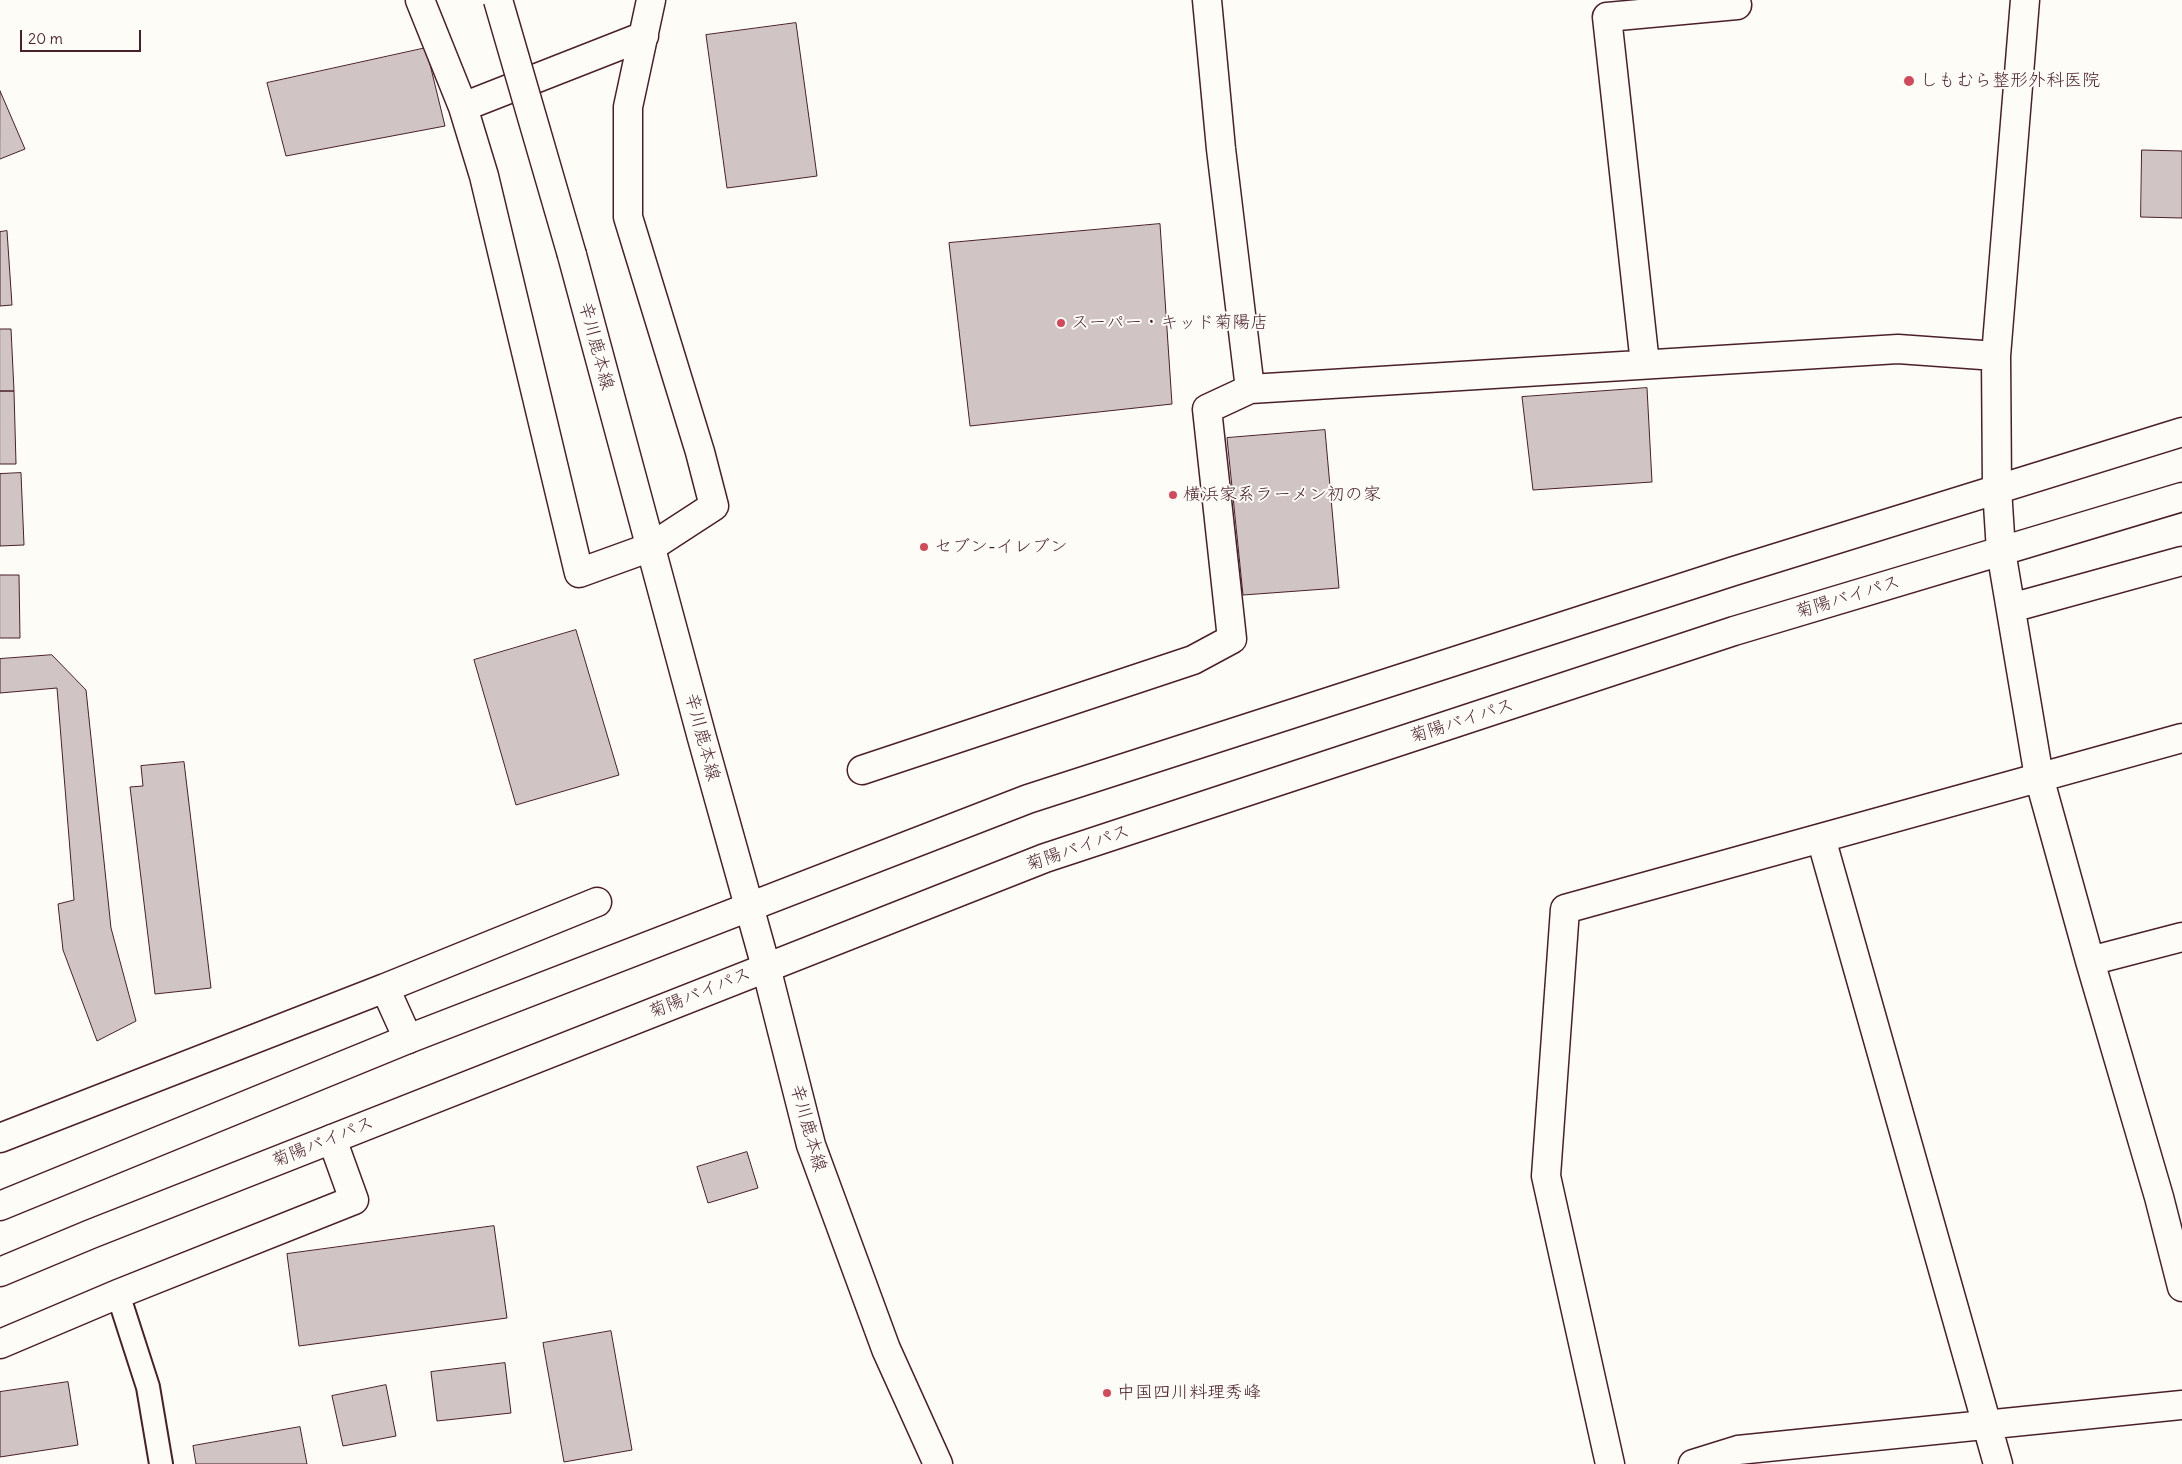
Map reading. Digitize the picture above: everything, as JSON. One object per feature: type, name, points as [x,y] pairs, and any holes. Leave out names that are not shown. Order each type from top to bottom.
[{"type":"main road","points":[[420,0],[463,107],[484,176],[579,573],[651,547],[714,506],[697,443],[628,217],[628,107],[644,36],[659,2]]},
{"type":"main road","name":"辛川鹿本線","points":[[498,0],[572,256],[766,968],[811,1145],[886,1349],[938,1464]]},
{"type":"main road","points":[[1207,0],[1221,149],[1250,389]]},
{"type":"main road","points":[[2025,0],[1996,356],[1997,490],[2001,551],[2039,777],[2090,961],[2170,1194],[2182,1287]]},
{"type":"main road","points":[[1645,364],[1607,18],[1737,5]]},
{"type":"main road","points":[[463,107],[644,36]]},
{"type":"main road","points":[[862,770],[1193,660],[1232,639],[1207,410],[1250,389],[1898,349],[1996,356]]},
{"type":"main road","points":[[0,1206],[408,1039],[1028,799],[1734,571],[2182,432]]},
{"type":"main road","name":"菊陽バイパス","points":[[0,1272],[1045,858],[1734,631],[2182,497]]},
{"type":"main road","points":[[2011,608],[2182,561]]},
{"type":"main road","points":[[1610,1464],[1546,1176],[1565,909],[2182,738]]},
{"type":"main road","points":[[1821,838],[1998,1464]]},
{"type":"main road","points":[[0,1138],[384,988],[597,902]]},
{"type":"main road","points":[[2090,961],[2182,937]]},
{"type":"main road","points":[[384,988],[408,1039]]},
{"type":"main road","points":[[0,1344],[118,1294],[354,1200],[332,1139]]},
{"type":"main road","points":[[1693,1464],[1738,1450],[1803,1453],[1986,1425],[2182,1405]]},
{"type":"lane","points":[[118,1294],[148,1387],[161,1464]]},
{"type":"building","points":[[796,23],[817,176],[727,188],[706,35]]},
{"type":"building","points":[[426,48],[445,126],[286,156],[267,83]]},
{"type":"building","points":[[0,91],[25,149],[0,159]]},
{"type":"building","points":[[2142,150],[2182,151],[2182,218],[2141,217]]},
{"type":"building","points":[[1160,224],[1172,404],[970,426],[949,243]]},
{"type":"building","points":[[7,231],[12,305],[0,306],[0,232]]},
{"type":"building","points":[[0,329],[11,329],[14,391],[0,391]]},
{"type":"building","points":[[1647,388],[1652,482],[1533,490],[1522,397]]},
{"type":"building","points":[[0,391],[14,391],[16,464],[0,464]]},
{"type":"building","points":[[1325,430],[1339,588],[1243,595],[1227,438]]},
{"type":"building","points":[[21,473],[24,545],[0,546],[0,474]]},
{"type":"building","points":[[0,575],[19,575],[20,638],[0,638]]},
{"type":"building","points":[[576,630],[619,775],[516,805],[474,660]]},
{"type":"building","points":[[52,655],[86,690],[111,928],[136,1021],[97,1041],[63,950],[58,904],[74,900],[57,688],[0,693],[0,659]]},
{"type":"building","points":[[184,762],[211,988],[155,994],[130,787],[143,786],[141,766]]},
{"type":"building","points":[[747,1152],[758,1188],[708,1203],[697,1167]]},
{"type":"building","points":[[494,1226],[507,1318],[299,1346],[287,1254]]},
{"type":"building","points":[[611,1331],[632,1450],[564,1462],[543,1343]]},
{"type":"building","points":[[505,1363],[511,1413],[437,1421],[431,1372]]},
{"type":"building","points":[[68,1382],[78,1445],[0,1457],[0,1392]]},
{"type":"building","points":[[386,1385],[396,1436],[343,1446],[332,1396]]},
{"type":"building","points":[[300,1427],[307,1464],[196,1464],[193,1446]]},
{"type":"place","name":"しもむら整形外科医院","points":[[1909,81]]},
{"type":"place","name":"スーパー・キッド菊陽店","points":[[1061,323]]},
{"type":"place","name":"横浜家系ラーメン初の家","points":[[1173,495]]},
{"type":"place","name":"セブン-イレブン","points":[[924,547]]},
{"type":"place","name":"中国四川料理秀峰","points":[[1107,1393]]}]
